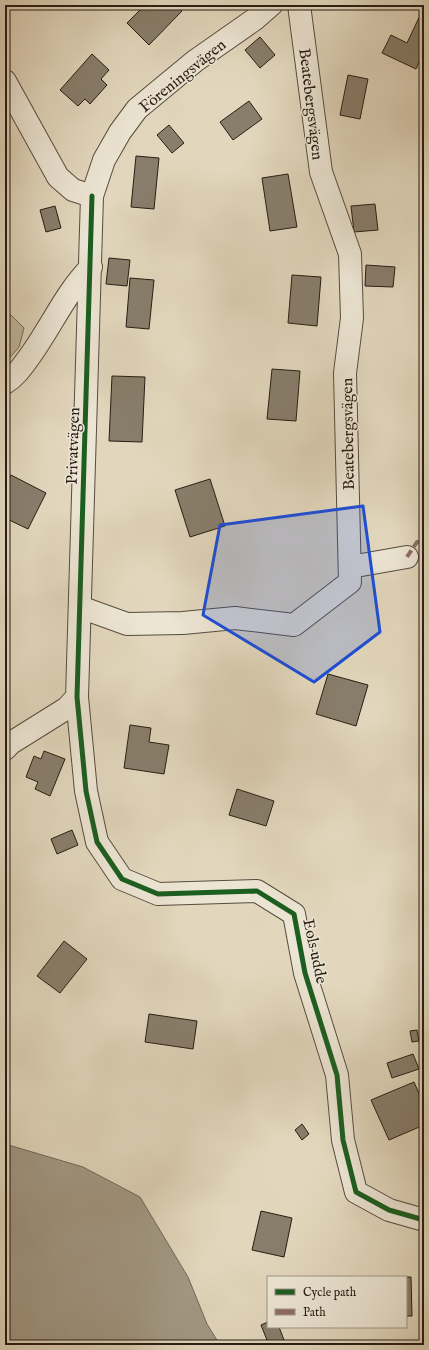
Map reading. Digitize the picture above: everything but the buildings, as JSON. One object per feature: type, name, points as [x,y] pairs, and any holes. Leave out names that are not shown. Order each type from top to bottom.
[{"type":"street","name":"Föreningsvägen","points":[[92,196],[104,160],[120,132],[138,109],[195,61],[255,19],[271,5]]},
{"type":"street","name":"Beatebergsvägen","points":[[80,607],[127,624],[183,623],[235,618],[294,625],[350,582],[345,373],[352,318],[350,254],[321,172],[299,5]]},
{"type":"street","points":[[5,81],[58,177],[74,190],[92,196]]},
{"type":"street","name":"Privatvägen","points":[[77,697],[92,196]]},
{"type":"street","points":[[5,383],[15,376],[44,336],[78,280],[91,267]]},
{"type":"street","points":[[350,567],[407,557]]},
{"type":"street","points":[[5,749],[11,743],[67,708],[77,697]]},
{"type":"street","name":"Eols udde","points":[[77,697],[86,791],[97,842],[122,879],[158,894],[257,891],[294,914],[306,973],[337,1075],[343,1140],[356,1192],[389,1210],[424,1220]]},
{"type":"highlighted area","points":[[363,506],[380,632],[314,682],[203,615],[220,525]]},
{"type":"shaded area","points":[[11,315],[24,328],[19,347],[5,363],[5,316]]},
{"type":"shaded area","points":[[5,1144],[83,1167],[140,1197],[188,1277],[207,1324],[220,1345],[5,1345]]},
{"type":"marked path","points":[[407,557],[417,542],[424,541]]},
{"type":"cycle path","points":[[92,196],[77,697],[86,791],[97,842],[122,879],[158,894],[257,891],[294,914],[305,973],[337,1075],[343,1140],[356,1192],[389,1210],[424,1220]]}]
